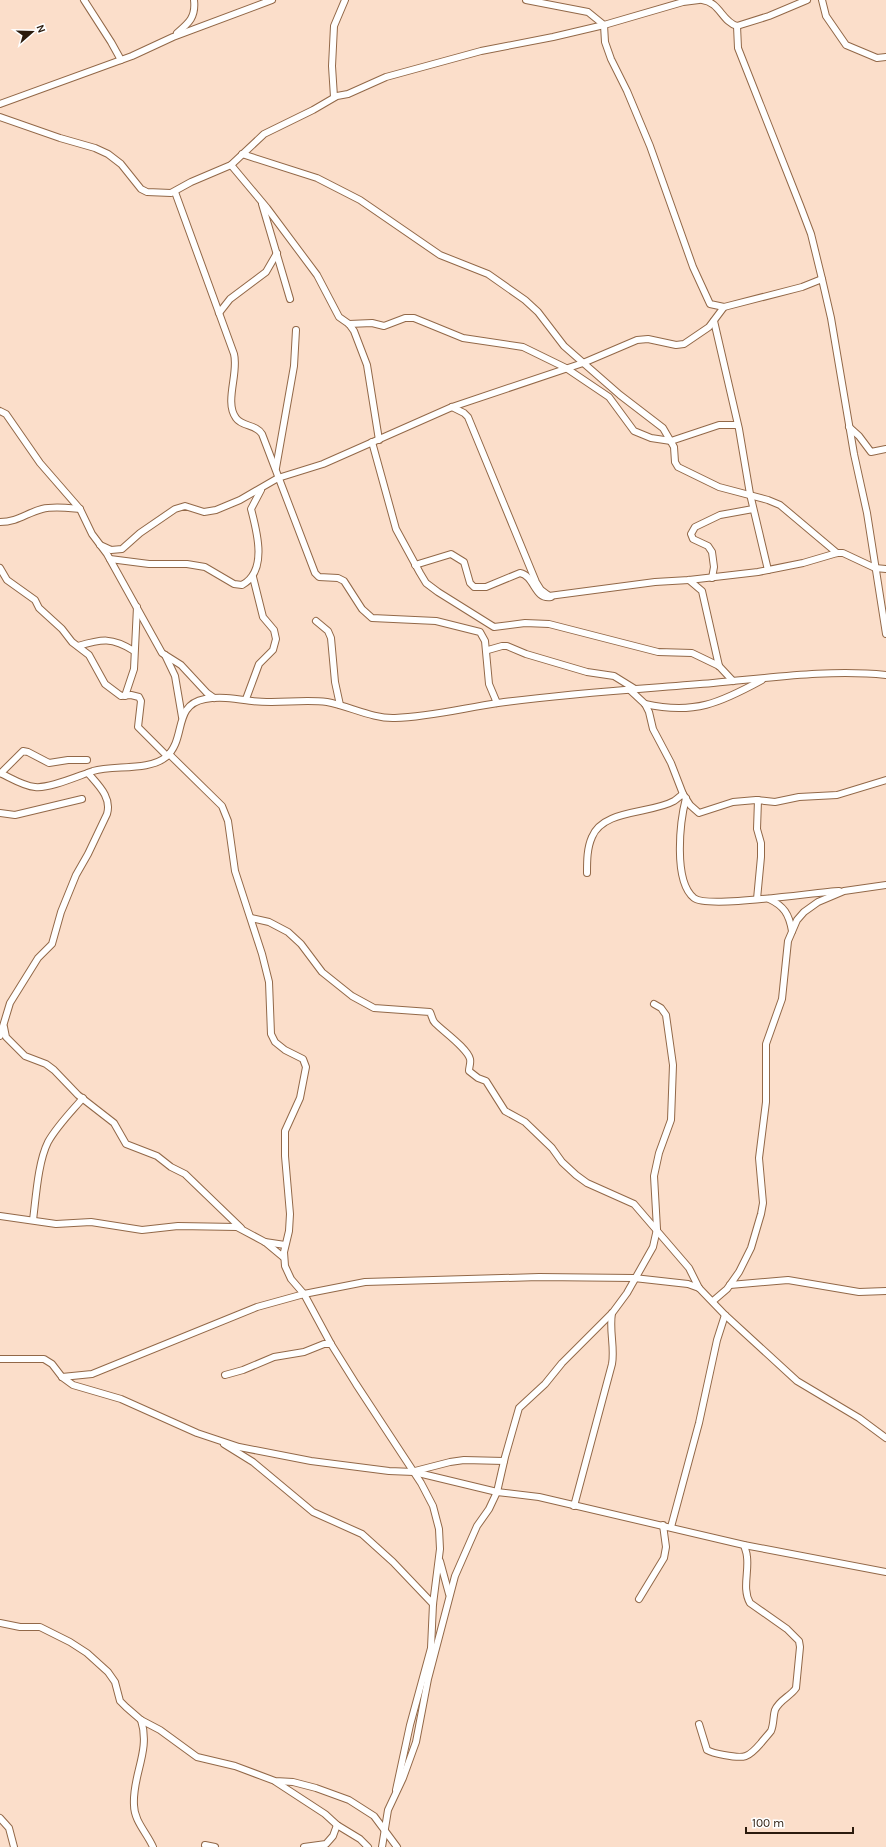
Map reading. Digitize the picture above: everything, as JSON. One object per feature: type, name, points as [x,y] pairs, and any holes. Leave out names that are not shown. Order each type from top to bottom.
[{"type":"street","points":[[84,0],[121,60]]},
{"type":"street","points":[[172,37],[191,20],[195,11],[194,0]]},
{"type":"street","points":[[0,104],[121,60],[172,37],[272,0]]},
{"type":"street","points":[[334,97],[332,66],[334,26],[345,0]]},
{"type":"street","points":[[526,0],[588,12],[604,25],[605,42],[611,59],[627,91],[648,140],[693,267],[710,304],[724,307],[802,287],[822,279]]},
{"type":"street","points":[[0,117],[60,138],[95,148],[108,154],[121,164],[136,184],[147,192],[174,192],[191,182],[231,165],[264,134],[313,110],[334,97],[348,94],[399,73],[481,51],[604,25],[683,2],[698,0]]},
{"type":"street","points":[[702,0],[707,0],[719,9],[732,24],[737,26],[769,16],[807,0]]},
{"type":"street","points":[[717,0],[719,9]]},
{"type":"street","points":[[822,0],[826,16],[846,45],[877,58],[886,57]]},
{"type":"street","points":[[737,26],[738,48],[811,234],[822,279],[849,427],[867,513],[886,634]]},
{"type":"street","points":[[242,154],[317,178],[360,200],[440,254],[488,274],[525,300],[538,312],[564,346],[620,395],[659,423],[671,441],[675,451],[675,463],[678,467],[719,487],[750,494],[780,505],[797,522],[837,553]]},
{"type":"street","points":[[231,165],[261,200],[317,275],[339,318],[349,324],[357,337],[366,365],[379,440]]},
{"type":"street","points":[[174,192],[235,360],[231,404],[235,416],[239,422],[255,427],[260,431],[313,568],[319,577],[338,578],[344,581],[362,609],[372,618],[436,621],[468,629],[482,635],[488,650],[489,684],[497,703]]},
{"type":"street","points":[[261,200],[290,299]]},
{"type":"street","points":[[219,313],[230,299],[266,272],[277,253]]},
{"type":"street","points":[[100,545],[111,550],[122,549],[140,533],[175,509],[185,506],[204,512],[211,512],[240,500],[278,478],[299,473],[379,440],[452,407],[583,363],[637,340],[648,339],[680,345],[706,330],[714,322],[724,307]]},
{"type":"street","points":[[349,324],[372,323],[384,326],[405,318],[414,318],[463,338],[523,347],[566,368],[609,397],[638,433],[651,438],[671,441],[719,424],[738,425]]},
{"type":"street","points":[[714,322],[738,425],[753,509],[768,570]]},
{"type":"street","points":[[275,469],[294,366],[296,330]]},
{"type":"street","points":[[452,407],[464,413],[468,417],[536,582],[546,594],[557,596]]},
{"type":"street","points":[[0,411],[6,414],[40,463],[80,509],[89,529],[110,559],[175,676],[182,720]]},
{"type":"street","points":[[849,427],[860,436],[871,452],[886,449]]},
{"type":"street","points":[[372,442],[396,529],[426,583],[494,628],[525,623],[549,624],[614,640],[630,646],[670,654],[692,653],[708,659],[719,666],[733,681]]},
{"type":"street","points":[[246,700],[259,664],[274,649],[276,639],[274,630],[263,617],[254,577],[258,563],[257,531],[251,507],[261,488]]},
{"type":"street","points":[[0,522],[23,518],[44,509],[64,507],[80,509]]},
{"type":"street","points":[[712,578],[712,554],[708,546],[693,539],[691,534],[695,527],[720,515],[753,509]]},
{"type":"street","points":[[415,565],[450,554],[464,562],[470,583],[474,587],[486,587],[520,573],[528,576],[542,597],[655,582],[712,578],[768,570],[803,563],[837,553],[843,553],[875,568],[886,569]]},
{"type":"street","points":[[110,559],[149,564],[187,564],[205,567],[237,586],[242,585],[254,577]]},
{"type":"street","points":[[0,568],[7,580],[35,600],[39,608],[89,655],[106,685],[121,696],[133,695],[140,698],[138,727],[222,806],[228,821],[236,871],[269,982],[271,1034],[275,1042],[284,1050],[303,1059],[306,1067],[300,1098],[285,1131],[285,1156],[290,1214],[289,1231],[283,1257],[288,1274],[304,1294],[331,1344],[414,1472],[433,1506],[441,1541],[433,1604],[431,1648],[410,1725],[396,1790]]},
{"type":"street","points":[[689,580],[702,591],[719,666]]},
{"type":"street","points":[[125,696],[134,669],[137,607]]},
{"type":"street","points":[[316,621],[328,631],[331,638],[335,682],[340,705]]},
{"type":"street","points":[[78,646],[99,640],[109,640],[118,642],[134,651]]},
{"type":"street","points":[[488,650],[507,646],[526,654],[587,672],[614,676],[633,690],[645,704],[649,712],[655,735],[671,763],[685,796],[695,810],[700,813],[728,803],[758,800],[775,802],[799,797],[838,795],[886,780]]},
{"type":"street","points":[[165,656],[181,665],[207,693],[214,698]]},
{"type":"street","points":[[87,760],[68,760],[51,763],[23,752],[1,773],[17,781],[38,787],[70,780],[101,769],[131,767],[156,762],[168,755],[181,730],[184,712],[188,706],[195,702],[214,698],[252,701],[308,701],[340,705],[394,718],[497,703],[765,678],[837,673],[886,675]]},
{"type":"street","points":[[645,704],[660,708],[699,707],[715,704],[733,696],[765,678]]},
{"type":"street","points":[[0,1036],[4,1027],[10,1003],[41,954],[50,948],[52,944],[61,912],[76,875],[107,814],[109,808],[107,799],[88,773]]},
{"type":"street","points":[[587,873],[587,853],[591,837],[601,824],[616,818],[673,802],[685,796]]},
{"type":"street","points":[[685,796],[681,816],[679,846],[684,880],[688,892],[694,899],[702,902],[758,899],[844,891],[886,885]]},
{"type":"street","points":[[0,813],[15,815],[82,799]]},
{"type":"street","points":[[758,800],[757,829],[761,843],[758,899]]},
{"type":"street","points":[[713,1301],[724,1293],[739,1272],[751,1248],[761,1214],[763,1203],[759,1158],[766,1102],[766,1044],[782,999],[788,941],[797,920],[810,906],[844,891]]},
{"type":"street","points":[[767,898],[784,907],[788,914],[792,933]]},
{"type":"street","points":[[251,918],[269,922],[288,932],[301,944],[322,972],[352,996],[374,1008],[430,1012],[436,1024],[451,1037],[453,1041],[460,1045],[469,1057],[469,1071],[478,1078],[487,1082],[506,1112],[525,1122],[554,1150],[562,1162],[576,1175],[608,1193],[631,1201],[657,1229],[689,1268],[700,1288],[725,1315],[798,1381],[859,1418],[886,1438]]},
{"type":"street","points":[[382,1847],[388,1810],[416,1742],[428,1679],[449,1595],[455,1576],[477,1526],[489,1509],[497,1492],[519,1408],[545,1384],[562,1362],[613,1312],[627,1293],[634,1278],[653,1248],[657,1229],[654,1176],[659,1153],[671,1120],[673,1065],[666,1015],[663,1010],[654,1004]]},
{"type":"street","points":[[4,1027],[6,1037],[25,1056],[46,1064],[61,1076],[83,1098],[114,1123],[126,1144],[157,1156],[171,1167],[185,1174],[241,1228],[265,1242],[283,1257]]},
{"type":"street","points":[[33,1220],[46,1146],[59,1127],[83,1098]]},
{"type":"street","points":[[0,1216],[61,1224],[95,1222],[142,1230],[178,1226],[241,1228]]},
{"type":"street","points":[[265,1242],[285,1245]]},
{"type":"street","points":[[62,1377],[92,1374],[257,1307],[304,1294],[365,1282],[539,1277],[634,1278],[688,1284],[700,1288]]},
{"type":"street","points":[[730,1285],[788,1280],[859,1292],[886,1291]]},
{"type":"street","points":[[574,1506],[612,1364],[614,1351],[610,1324],[613,1312]]},
{"type":"street","points":[[671,1527],[699,1423],[717,1340],[725,1315]]},
{"type":"street","points":[[225,1375],[243,1370],[274,1356],[304,1352],[322,1345],[331,1344]]},
{"type":"street","points":[[0,1359],[44,1359],[52,1364],[62,1377],[73,1385],[122,1399],[197,1434],[266,1453],[311,1461],[389,1471],[414,1472],[497,1492],[539,1497],[744,1545],[886,1572]]},
{"type":"street","points":[[216,1440],[252,1462],[313,1512],[362,1534],[393,1562],[433,1604]]},
{"type":"street","points":[[414,1472],[450,1462],[464,1460],[504,1461]]},
{"type":"street","points":[[639,1599],[664,1558],[666,1547],[663,1525]]},
{"type":"street","points":[[699,1724],[707,1750],[734,1757],[746,1757],[754,1752],[767,1735],[772,1726],[776,1709],[796,1688],[800,1644],[794,1636],[750,1603],[746,1584],[747,1558],[744,1545]]},
{"type":"street","points":[[439,1559],[449,1595]]},
{"type":"street","points":[[0,1623],[20,1627],[40,1627],[70,1642],[87,1653],[108,1672],[115,1682],[120,1701],[141,1720],[160,1730],[197,1757],[235,1766],[275,1781],[318,1809],[337,1825],[360,1839],[368,1847]]},
{"type":"street","points":[[141,1720],[146,1744],[134,1806],[137,1819],[153,1847]]},
{"type":"street","points":[[275,1781],[303,1784],[349,1800],[370,1812],[397,1847]]},
{"type":"street","points":[[0,1818],[9,1828],[14,1847]]},
{"type":"street","points":[[304,1847],[326,1844],[334,1836],[337,1825]]},
{"type":"street","points":[[205,1845],[215,1847]]}]
